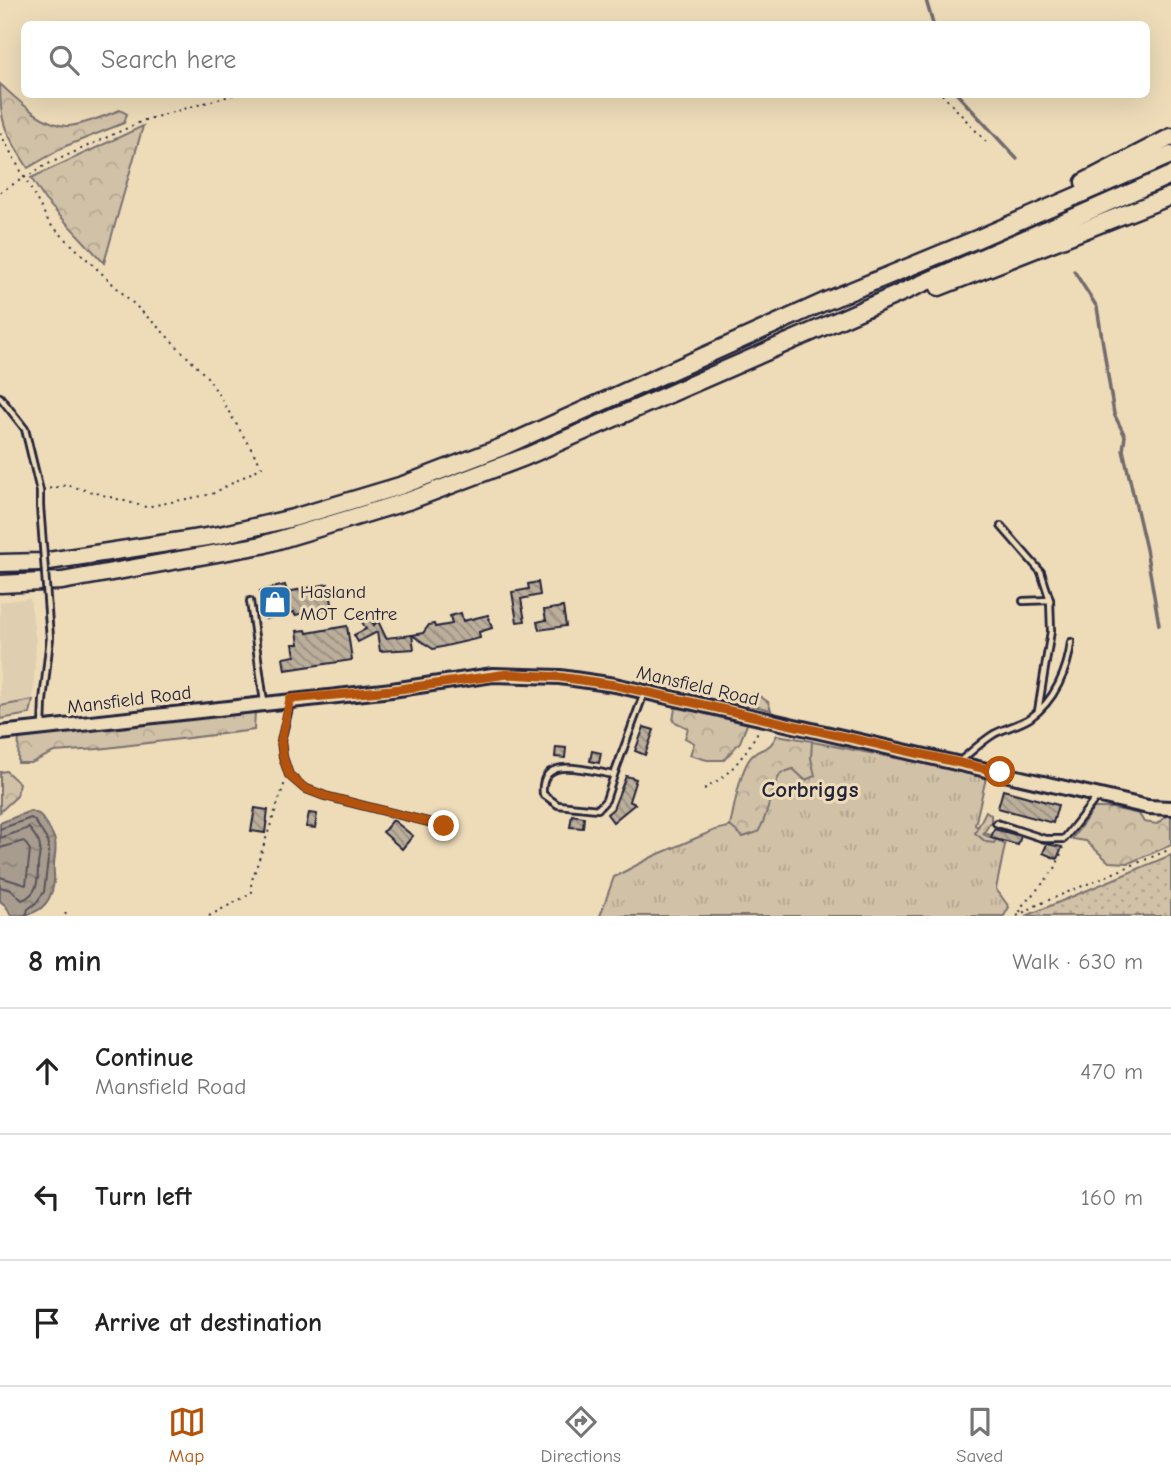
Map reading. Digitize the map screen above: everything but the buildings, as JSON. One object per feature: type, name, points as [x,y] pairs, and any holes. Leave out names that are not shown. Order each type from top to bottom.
[{"type":"highway","points":[[977,239],[1171,136]]},
{"type":"highway","points":[[0,563],[42,562],[220,535],[293,518],[403,485],[502,447],[824,302],[1171,155]]},
{"type":"highway","points":[[0,584],[62,581],[262,545],[411,500],[525,457],[1171,175]]},
{"type":"highway","points":[[883,300],[923,293],[1171,195]]},
{"type":"main road","name":"Mansfield Road","points":[[0,733],[290,699],[392,690],[508,674],[560,677],[644,692],[1148,807],[1171,808]]},
{"type":"lane","points":[[0,397],[25,429],[40,491],[50,638],[42,729]]},
{"type":"lane","points":[[1001,526],[1041,572],[1050,600],[1051,631],[1037,712]]},
{"type":"lane","points":[[1023,601],[1050,600]]},
{"type":"lane","points":[[250,601],[264,703]]},
{"type":"lane","points":[[959,763],[992,736],[1037,712],[1066,671],[1071,642]]},
{"type":"lane","points":[[614,775],[568,768],[552,770],[545,775],[542,783],[543,794],[558,805],[598,809],[606,800],[644,692]]},
{"type":"lane","points":[[290,699],[281,741],[283,757],[289,775],[304,788],[325,796],[444,826]]},
{"type":"lane","points":[[996,823],[1045,839],[1064,839],[1098,796]]},
{"type":"path","points":[[0,192],[46,165],[145,121],[223,98]]},
{"type":"path","points":[[946,98],[989,145]]},
{"type":"path","points":[[0,133],[50,224],[209,379],[262,467],[212,494],[146,507],[67,485],[40,491]]},
{"type":"path","points":[[704,789],[724,779],[745,754],[765,721]]},
{"type":"path","points":[[209,916],[252,892],[251,883],[281,788],[289,775]]},
{"type":"path","points":[[1018,915],[1022,906],[1056,867],[1074,829]]},
{"type":"path","points":[[1018,915],[1171,849]]},
{"type":"shaded area","points":[[30,598],[36,642],[33,700],[0,706],[0,602]]},
{"type":"green space","points":[[0,84],[30,110],[57,124],[78,125],[120,110],[127,114],[124,123],[66,146],[28,168],[14,146],[3,120]]},
{"type":"green space","points":[[143,126],[104,263],[45,200],[31,178]]},
{"type":"green space","points":[[755,693],[768,702],[771,710],[745,704],[744,698]]},
{"type":"green space","points":[[33,700],[30,714],[0,719],[0,706]]},
{"type":"green space","points":[[675,708],[697,709],[748,722],[740,742],[724,760],[707,760],[690,755],[694,743],[685,738],[688,728],[673,721]]},
{"type":"green space","points":[[255,711],[254,730],[54,752],[31,763],[18,763],[19,734]]},
{"type":"green space","points":[[777,735],[812,741],[811,758],[815,776],[805,780],[793,769],[781,773],[758,832],[743,837],[730,826],[741,779],[752,756],[768,747]]},
{"type":"green space","points":[[787,737],[986,778],[975,825],[1005,845],[996,889],[1009,907],[1004,916],[600,916],[614,877],[654,856],[715,830],[755,821]]},
{"type":"green space","points":[[6,771],[19,783],[17,796],[0,812],[0,772]]},
{"type":"green space","points":[[1094,808],[1112,808],[1139,814],[1144,822],[1157,824],[1171,815],[1171,845],[1129,863],[1109,862],[1086,841],[1072,839]]},
{"type":"green space","points":[[986,811],[991,815],[991,822],[983,834],[996,840],[994,843],[986,842],[975,833]]},
{"type":"green space","points":[[1171,855],[1171,916],[1026,916]]},
{"type":"water","points":[[30,811],[39,814],[55,841],[54,882],[49,898],[40,909],[11,916],[0,901],[0,823]]},
{"type":"waterway","points":[[926,0],[932,21]]},
{"type":"waterway","points":[[961,98],[1017,159]]},
{"type":"waterway","points":[[1074,271],[1097,307],[1114,414],[1125,436],[1123,450],[1146,549],[1159,625]]},
{"type":"place","name":"Hasland MOT Centre","points":[[275,602]]},
{"type":"district","name":"Corbriggs","points":[[810,789]]},
{"type":"route","points":[[444,826],[325,796],[304,788],[289,775],[283,757],[281,741],[290,699],[392,690],[494,675],[560,677],[615,685],[1000,772]]}]
